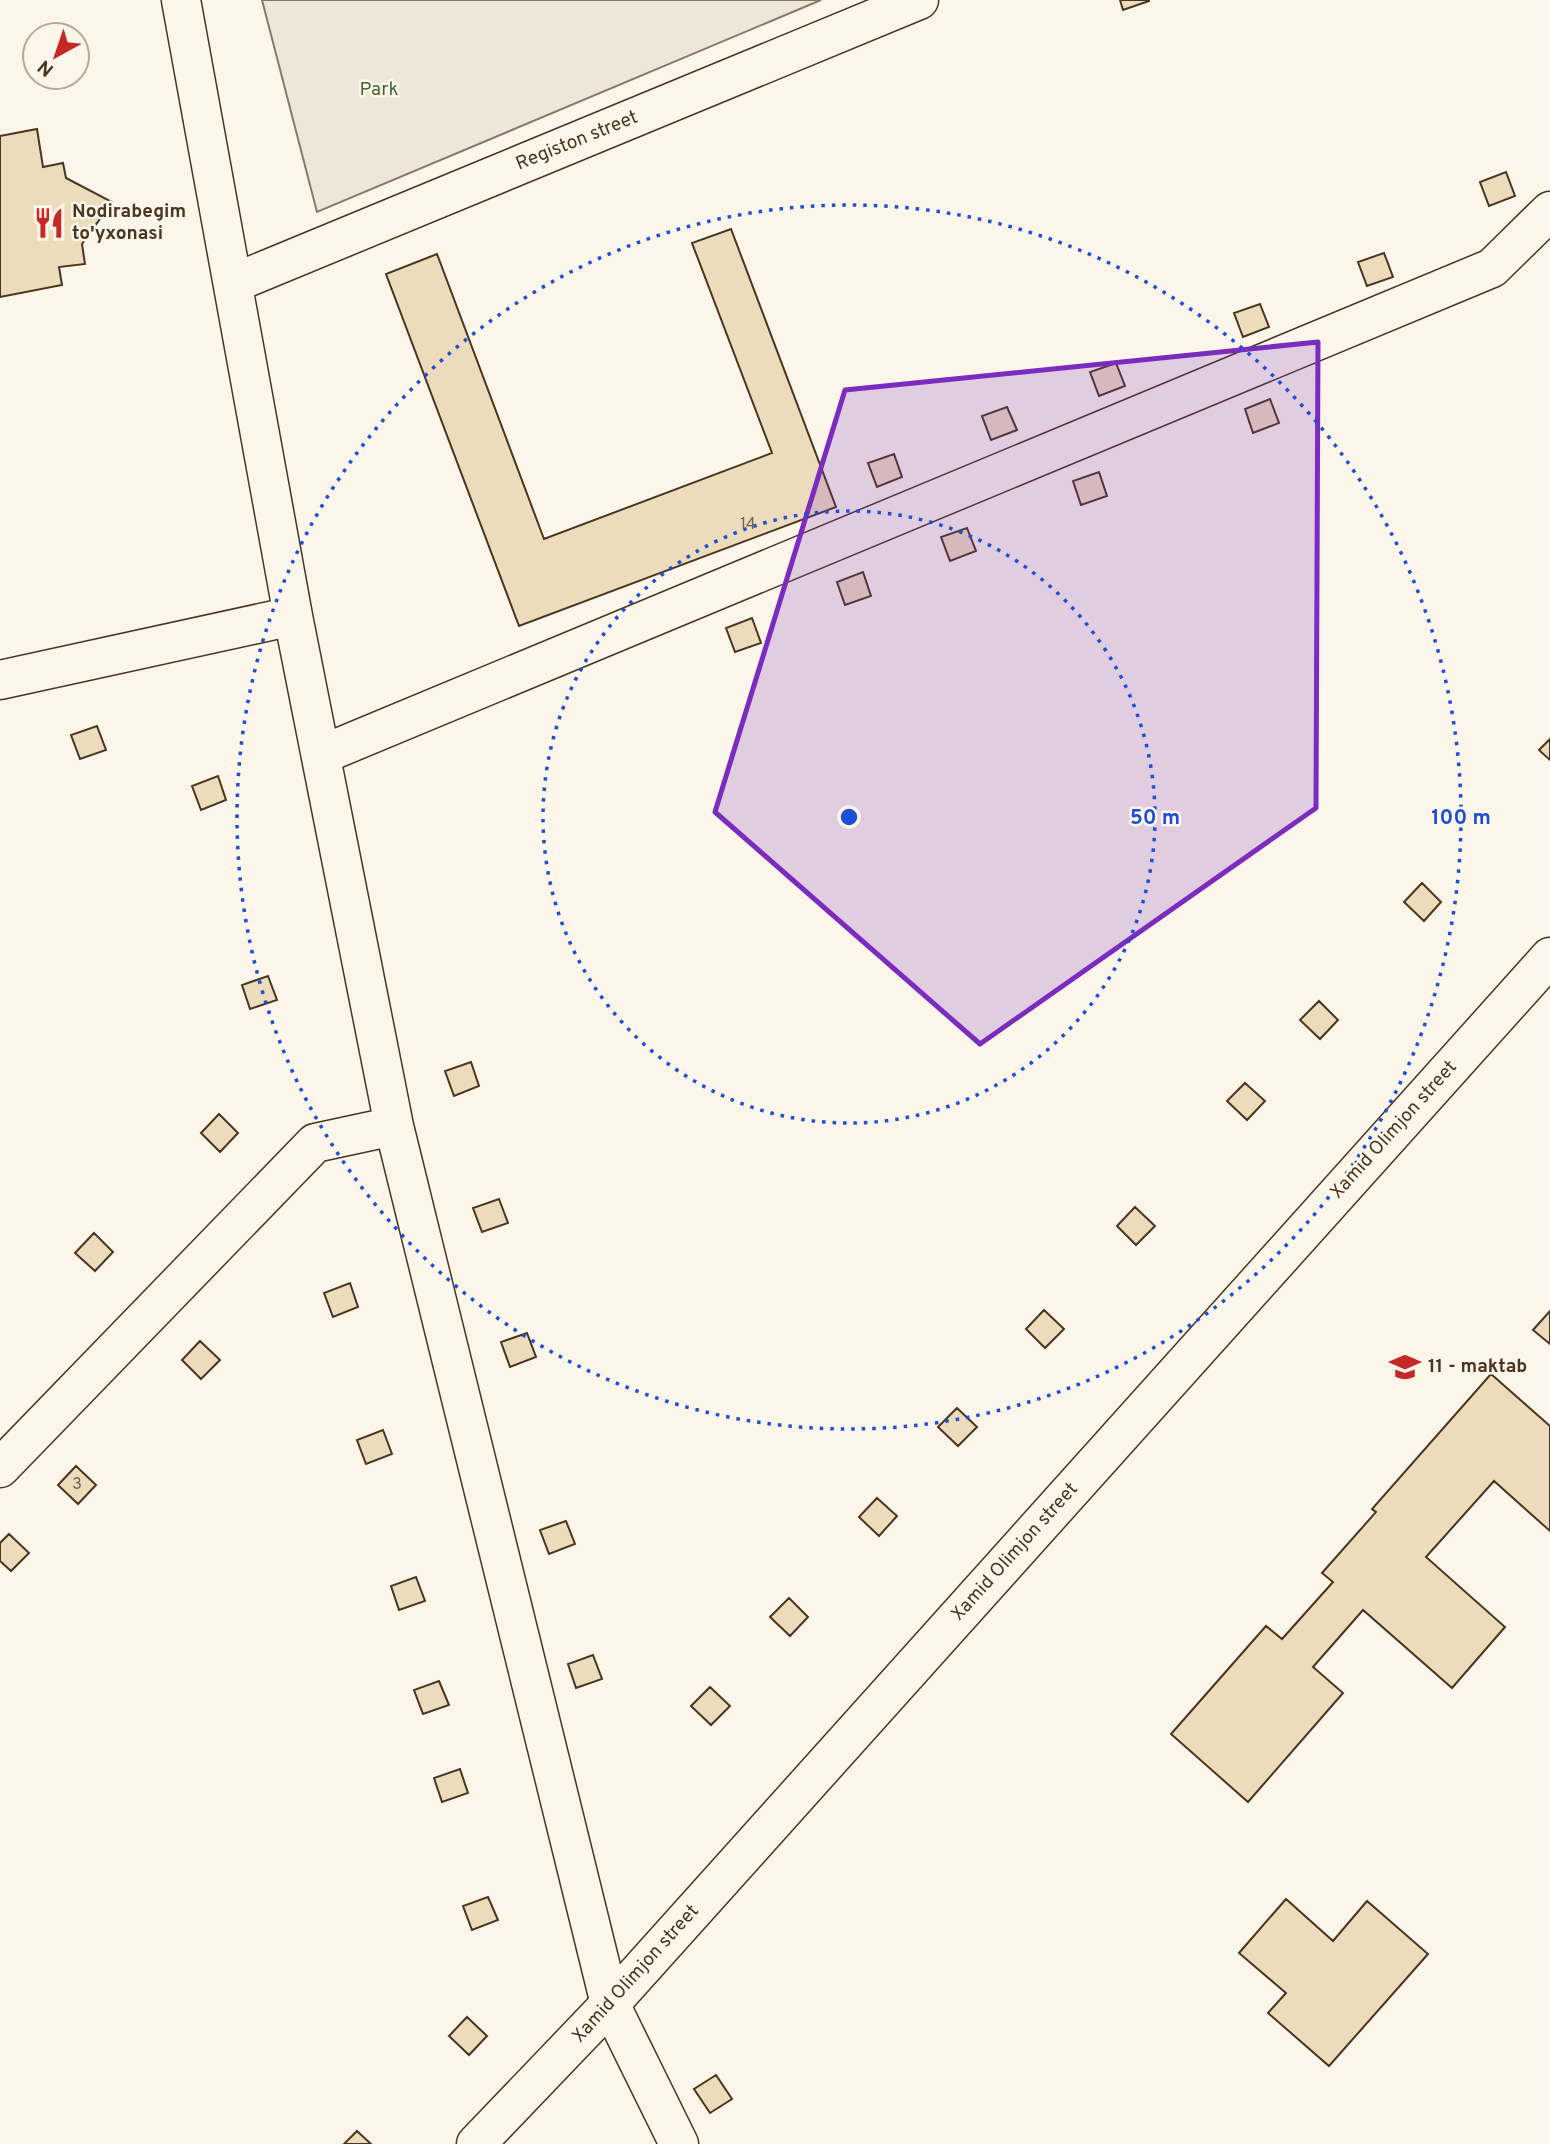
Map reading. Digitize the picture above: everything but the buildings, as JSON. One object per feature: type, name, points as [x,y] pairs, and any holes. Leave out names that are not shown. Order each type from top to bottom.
[{"type":"street","points":[[181,0],[293,616],[394,1126],[610,2004],[679,2144]]},
{"type":"street","name":"Registon street","points":[[234,283],[919,0]]},
{"type":"street","points":[[321,755],[1492,268],[1550,211]]},
{"type":"street","points":[[0,680],[293,616]]},
{"type":"street","name":"Xamid Olimjon street","points":[[476,2144],[610,2004],[1550,957]]},
{"type":"street","points":[[0,1468],[316,1143],[394,1126]]},
{"type":"highlighted area","points":[[1318,342],[1316,808],[980,1044],[715,812],[845,390]]},
{"type":"green space","name":"Park","points":[[262,0],[821,0],[317,212]]},
{"type":"place","name":"Nodirabegim to'yxonasi","points":[[49,223]]},
{"type":"place","name":"11 - maktab","points":[[1405,1367]]}]
